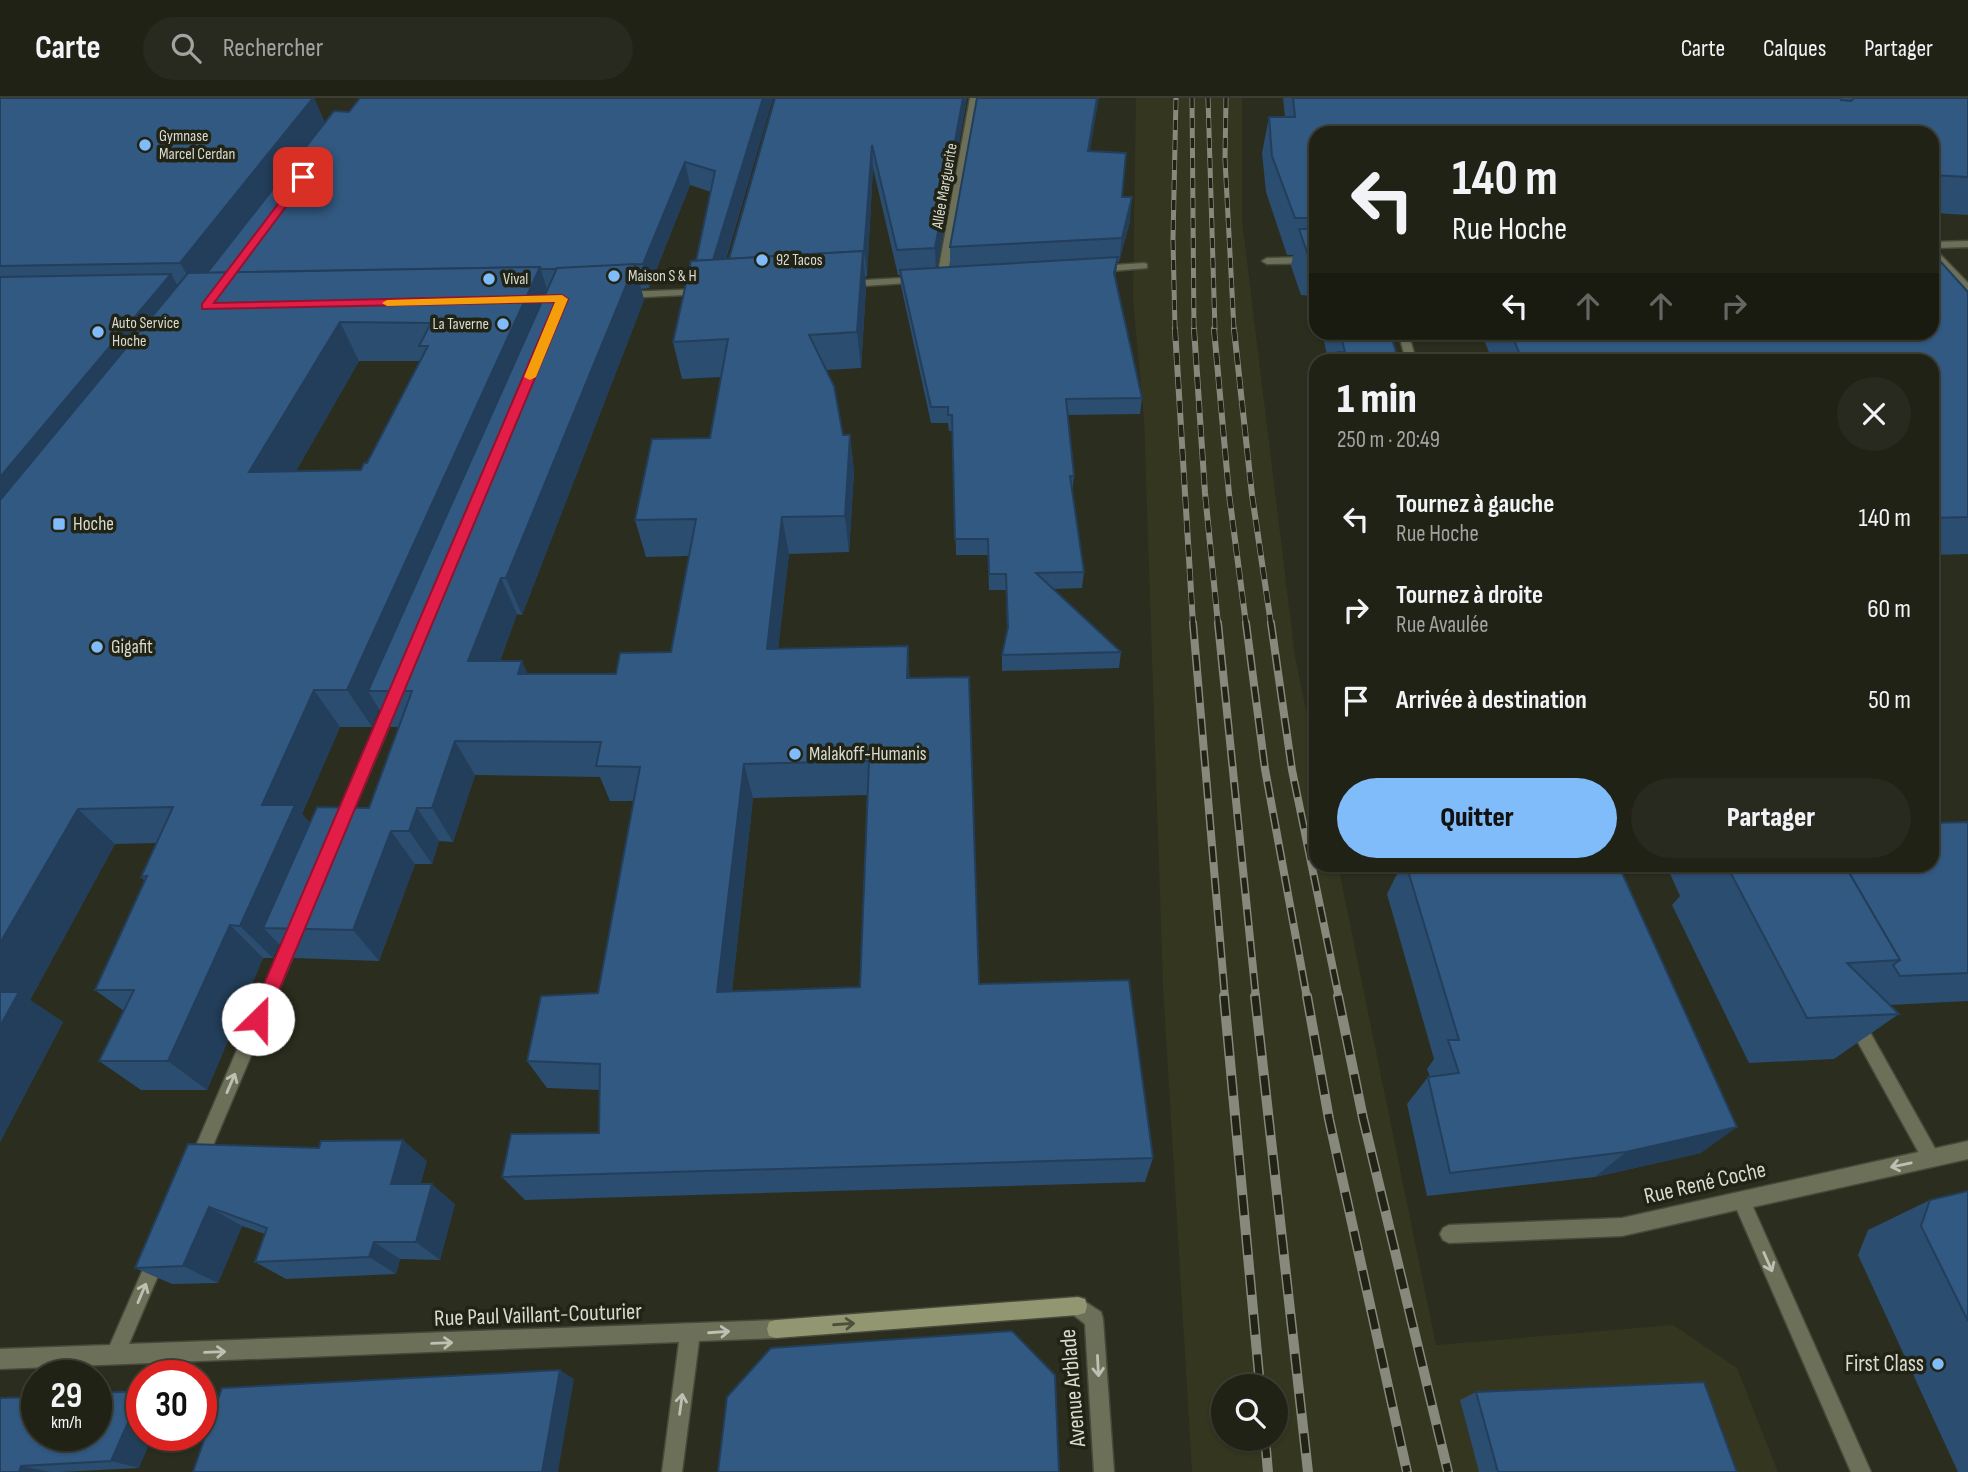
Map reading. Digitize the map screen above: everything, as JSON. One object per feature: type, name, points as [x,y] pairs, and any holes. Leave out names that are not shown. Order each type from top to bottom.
[{"type":"street","name":"Allée Marguerite","points":[[942,278],[974,98]]},
{"type":"street","points":[[1939,246],[1968,244]]},
{"type":"street","points":[[1939,255],[1968,289]]},
{"type":"street","points":[[1267,261],[1309,260]]},
{"type":"street","points":[[1089,269],[1144,266]]},
{"type":"street","points":[[833,284],[956,278]]},
{"type":"street","points":[[616,296],[711,291]]},
{"type":"street","points":[[335,837],[400,684]]},
{"type":"street","points":[[194,1169],[297,926]]},
{"type":"street","points":[[1847,1005],[1931,1158]]},
{"type":"street","name":"Rue René Coche","points":[[1449,1234],[1622,1227],[1968,1150]]},
{"type":"street","points":[[1741,1200],[1861,1472]]},
{"type":"street","points":[[115,1356],[162,1246]]},
{"type":"street","name":"Rue Paul Vaillant-Couturier","points":[[0,1359],[690,1334],[1078,1306]]},
{"type":"street","name":"Avenue Arblade","points":[[1078,1306],[1094,1319],[1104,1472]]},
{"type":"street","points":[[672,1472],[690,1334]]},
{"type":"shaded area","points":[[1136,98],[1242,98],[1242,220],[1295,656],[1309,725],[1309,872],[1339,872],[1436,1345],[1673,1325],[1737,1368],[1778,1472],[1192,1472],[1163,986],[1144,419],[1133,300]]},
{"type":"building","points":[[0,98],[313,98],[180,263],[0,266]]},
{"type":"building","points":[[360,98],[763,98],[713,260],[696,261],[715,171],[685,162],[643,264],[554,269],[540,267],[207,273],[334,111],[349,112]]},
{"type":"building","points":[[775,98],[963,98],[935,248],[897,250],[872,145],[864,252],[729,259]]},
{"type":"building","points":[[977,98],[1097,98],[1088,151],[1126,153],[1122,197],[1132,197],[1122,238],[950,247]]},
{"type":"building","points":[[1293,98],[1840,98],[1851,101],[1854,98],[1968,98],[1968,177],[1939,175],[1939,126],[1309,126],[1309,218],[1295,218],[1272,156],[1269,117],[1295,117]]},
{"type":"building","points":[[1299,229],[1309,229],[1309,258]]},
{"type":"building","name":"Malakoff-Humanis","points":[[863,251],[857,332],[809,335],[834,386],[843,435],[850,435],[845,516],[782,517],[767,649],[908,646],[907,678],[969,677],[979,984],[1129,980],[1153,1158],[502,1177],[511,1134],[599,1133],[600,1064],[527,1061],[541,996],[598,993],[640,767],[596,766],[601,742],[455,741],[432,808],[417,808],[409,831],[391,831],[353,930],[263,928],[317,807],[369,808],[412,691],[368,691],[557,268],[635,264],[506,578],[501,578],[468,661],[522,661],[518,674],[616,674],[620,653],[671,652],[696,519],[635,520],[652,439],[710,438],[728,339],[673,342],[691,261]],"holes":[[[869,761],[860,987],[717,992],[744,764]]]},
{"type":"building","points":[[1118,257],[1114,273],[1142,398],[1066,399],[1074,476],[1070,476],[1084,572],[1036,573],[1121,652],[1002,655],[1008,627],[1006,574],[989,574],[988,539],[955,539],[952,415],[948,415],[948,407],[931,407],[900,270]]},
{"type":"building","points":[[1939,260],[1968,292],[1968,517],[1939,518],[1939,354],[1520,354],[1514,340],[1939,340]]},
{"type":"building","points":[[540,267],[347,690],[314,690],[262,805],[295,805],[240,926],[230,925],[168,1061],[99,1061],[134,990],[95,990],[147,876],[141,877],[173,807],[78,809],[0,943],[0,500],[188,273]],"holes":[[[340,322],[431,323],[419,346],[428,346],[361,470],[249,472]]]},
{"type":"building","points":[[171,274],[0,477],[0,277]]},
{"type":"building","points":[[1342,340],[1392,340],[1397,354],[1338,352],[1345,352]]},
{"type":"building","points":[[1968,822],[1968,973],[1900,976],[1893,965],[1900,960],[1849,872],[1939,872],[1939,823]]},
{"type":"building","points":[[1408,872],[1622,872],[1737,1127],[1626,1152],[1450,1173],[1428,1077],[1459,1073],[1448,1040],[1459,1040]]},
{"type":"building","points":[[1730,872],[1849,872],[1900,960],[1847,963],[1899,1014],[1807,1018]]},
{"type":"building","points":[[0,992],[19,992],[0,1026]]},
{"type":"building","points":[[403,1140],[391,1184],[432,1184],[416,1242],[374,1242],[369,1257],[255,1262],[267,1228],[209,1207],[183,1266],[135,1268],[188,1144],[319,1148],[321,1141]]},
{"type":"building","points":[[1968,1191],[1968,1321],[1921,1226],[1930,1200]]},
{"type":"building","points":[[1012,1331],[1055,1375],[1059,1472],[718,1472],[727,1397],[771,1348]]},
{"type":"building","points":[[560,1370],[542,1472],[193,1472],[200,1451],[217,1451],[217,1402],[222,1388]]},
{"type":"building","points":[[1704,1382],[1737,1472],[1498,1472],[1476,1392]]},
{"type":"building","points":[[112,1392],[126,1392],[126,1427],[111,1461],[21,1466],[19,1472],[0,1472],[0,1398],[21,1397],[21,1451],[112,1451]]},
{"type":"railway","points":[[1175,330],[1173,239],[1176,98]]},
{"type":"railway","points":[[1192,98],[1194,330]]},
{"type":"railway","points":[[1208,98],[1215,330]]},
{"type":"railway","points":[[1226,98],[1225,159],[1234,330]]},
{"type":"railway","points":[[1175,329],[1193,624]]},
{"type":"railway","points":[[1194,329],[1205,493],[1218,624]]},
{"type":"railway","points":[[1214,329],[1229,494],[1246,624]]},
{"type":"railway","points":[[1234,329],[1252,495],[1271,624]]},
{"type":"railway","points":[[1193,623],[1225,998]]},
{"type":"railway","points":[[1218,623],[1256,998]]},
{"type":"railway","points":[[1246,623],[1265,769],[1307,998]]},
{"type":"railway","points":[[1271,623],[1292,770],[1309,852]]},
{"type":"railway","points":[[1313,872],[1339,998]]},
{"type":"railway","points":[[1224,996],[1259,1374]]},
{"type":"railway","points":[[1255,996],[1308,1472]]},
{"type":"railway","points":[[1307,996],[1329,1119],[1407,1472]]},
{"type":"railway","points":[[1338,996],[1363,1118],[1448,1472]]},
{"type":"railway","points":[[1266,1451],[1268,1472]]},
{"type":"slow traffic","points":[[387,303],[562,299],[530,377]]},
{"type":"place","name":"Gymnase Marcel Cerdan","points":[[145,145]]},
{"type":"place","name":"92 Tacos","points":[[762,260]]},
{"type":"place","name":"Maison S & H","points":[[614,276]]},
{"type":"place","name":"Vival","points":[[489,279]]},
{"type":"place","name":"La Taverne","points":[[503,324]]},
{"type":"place","name":"Auto Service Hoche","points":[[98,332]]},
{"type":"place","name":"Hoche","points":[[59,524]]},
{"type":"place","name":"Gigafit","points":[[97,647]]},
{"type":"place","name":"Malakoff-Humanis","points":[[795,754]]},
{"type":"place","name":"First Class","points":[[1938,1364]]},
{"type":"route","points":[[258,1019],[562,299],[206,306],[303,177]]}]
